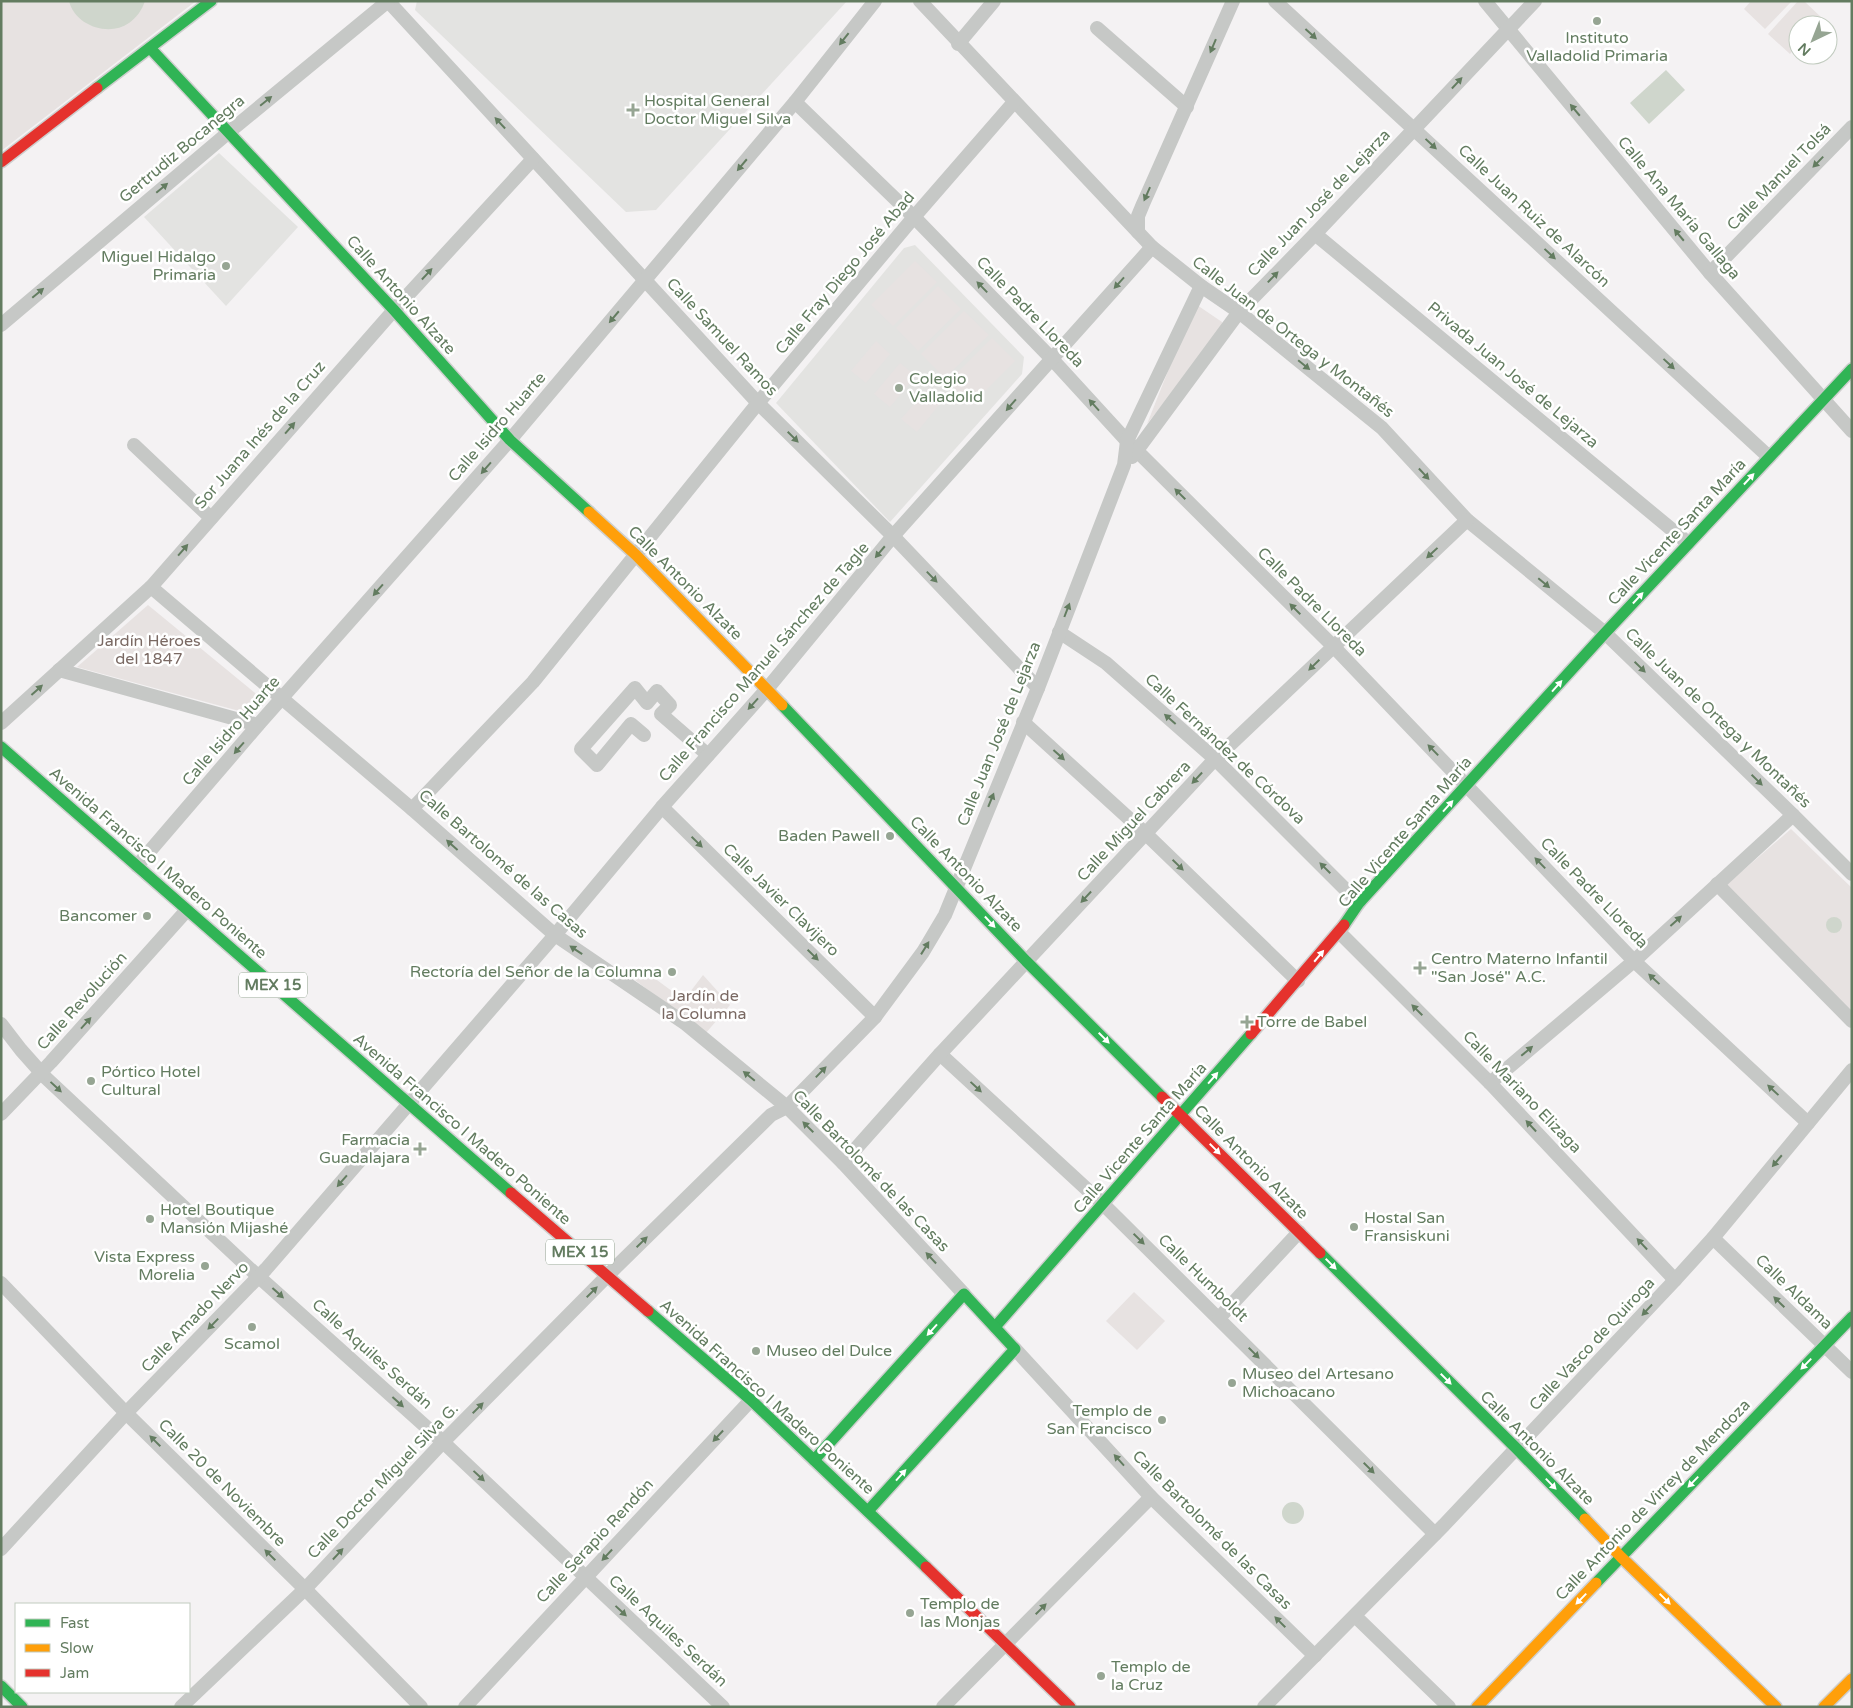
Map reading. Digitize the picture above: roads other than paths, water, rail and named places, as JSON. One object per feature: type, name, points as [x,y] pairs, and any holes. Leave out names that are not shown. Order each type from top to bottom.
[{"type":"street","points":[[1,162],[210,1]]},
{"type":"street","name":"Gertrudiz Bocanegra","points":[[1,325],[229,132],[388,1]]},
{"type":"street","name":"Calle Samuel Ramos","points":[[388,1],[758,403],[893,536],[1038,688]]},
{"type":"street","name":"Calle Isidro Huarte","points":[[137,866],[258,725],[510,440],[795,102],[874,1]]},
{"type":"street","name":"Calle Juan de Ortega y Montañés","points":[[920,1],[958,44],[1152,247],[1201,286],[1239,312],[1382,428],[1467,520],[1604,633],[1852,874]]},
{"type":"street","points":[[958,44],[994,1]]},
{"type":"street","points":[[1138,232],[1140,210],[1233,1]]},
{"type":"street","name":"Calle Juan Ruiz de Alarcón","points":[[1275,1],[1769,457]]},
{"type":"street","name":"Calle Ana María Gallaga","points":[[1486,1],[1710,273],[1852,432]]},
{"type":"street","name":"Calle Juan José de Lejarza","points":[[1124,465],[1137,451],[1239,312],[1535,1]]},
{"type":"street","points":[[1097,28],[1187,107]]},
{"type":"street","name":"Calle Antonio Alzate","points":[[150,48],[394,310],[510,440],[636,555],[767,689],[1026,961],[1516,1449],[1621,1557],[1776,1707]]},
{"type":"street","name":"Calle Padre Lloreda","points":[[795,102],[914,217],[1051,358],[1127,441],[1333,646],[1634,960],[1808,1123]]},
{"type":"street","name":"Calle Fray Diego José Abad","points":[[412,809],[533,682],[758,403],[914,217],[1014,102]]},
{"type":"street","name":"Calle Manuel Tolsá","points":[[1710,273],[1852,127]]},
{"type":"street","name":"Sor Juana Inés de la Cruz","points":[[1,723],[151,587],[394,310],[533,159]]},
{"type":"street","name":"Privada Juan José de Lejarza","points":[[1315,234],[1688,543]]},
{"type":"street","name":"Calle Francisco Manuel Sánchez de Tagle","points":[[408,1104],[662,807],[767,689],[893,536],[1152,247]]},
{"type":"street","name":"Calle Juan José de Lejarza","points":[[607,1276],[772,1115],[787,1107],[875,1017],[923,952],[945,915],[1038,688],[1124,465],[1127,441],[1201,286]]},
{"type":"street","name":"Calle Vicente Santa María","points":[[995,1327],[1104,1205],[1298,981],[1339,932],[1359,903],[1604,633],[1852,369]]},
{"type":"street","points":[[134,445],[211,518]]},
{"type":"street","name":"Calle Miguel Cabrera","points":[[844,1163],[940,1054],[1215,759],[1467,520]]},
{"type":"street","name":"Calle Bartolomé de las Casas","points":[[151,587],[412,809],[554,935],[686,1024],[787,1107],[844,1163],[1151,1497],[1315,1656]]},
{"type":"street","name":"Calle Fernández de Córdova","points":[[1059,632],[1106,663],[1215,759],[1359,903]]},
{"type":"street","points":[[59,670],[258,725]]},
{"type":"street","points":[[644,735],[631,724],[597,765],[582,749],[634,688],[647,703],[657,691],[670,705],[661,714],[708,755]]},
{"type":"street","points":[[1023,722],[1146,834],[1298,981]]},
{"type":"street","name":"Avenida Francisco I Madero Poniente","points":[[1,747],[408,1104],[751,1400],[1007,1644],[1070,1707]]},
{"type":"street","name":"Calle Javier Clavijero","points":[[662,807],[875,1017]]},
{"type":"street","points":[[1490,1083],[1634,960],[1793,815]]},
{"type":"street","points":[[1717,884],[1852,1021]]},
{"type":"street","name":"Calle Revolución","points":[[1,1114],[187,910]]},
{"type":"street","name":"Calle Mariano Elizaga","points":[[1339,932],[1490,1083],[1675,1280]]},
{"type":"street","name":"Calle Aquiles Serdán","points":[[1,1024],[41,1072],[259,1276],[443,1442],[723,1707]]},
{"type":"street","name":"Calle Humboldt","points":[[940,1054],[1104,1205],[1220,1318],[1435,1534]]},
{"type":"street","name":"Calle Vasco de Quiroga","points":[[1264,1707],[1435,1534],[1675,1280],[1852,1070]]},
{"type":"street","name":"Calle Vasco de Quiroga","points":[[1808,1123],[1852,1080]]},
{"type":"street","name":"Calle Amado Nervo","points":[[1,1549],[126,1413],[259,1276],[408,1104]]},
{"type":"street","points":[[1220,1318],[1299,1232]]},
{"type":"street","name":"Calle Aldama","points":[[1712,1238],[1852,1372]]},
{"type":"street","name":"Calle Doctor Miguel Silva G.","points":[[181,1707],[305,1589],[443,1442],[607,1276]]},
{"type":"street","name":"Calle 20 de Noviembre","points":[[1,1282],[126,1413],[305,1589],[421,1707]]},
{"type":"street","points":[[814,1460],[964,1294]]},
{"type":"street","name":"Calle Antonio de Virrey de Mendoza","points":[[1477,1707],[1852,1317]]},
{"type":"street","points":[[868,1511],[1015,1349]]},
{"type":"street","name":"Calle Serapio Rendón","points":[[465,1707],[751,1400]]},
{"type":"street","points":[[943,1707],[1151,1497]]},
{"type":"street","points":[[1355,1616],[1449,1707]]},
{"type":"street","points":[[1824,1707],[1852,1678]]},
{"type":"street","points":[[1,1686],[22,1707]]},
{"type":"place","name":"Instituto Valladolid Primaria","points":[[1597,21]]},
{"type":"place","name":"Hospital General Doctor Miguel Silva","points":[[633,110]]},
{"type":"place","name":"Miguel Hidalgo Primaria","points":[[226,266]]},
{"type":"place","name":"Colegio Valladolid","points":[[899,388]]},
{"type":"place","name":"Baden Pawell","points":[[890,836]]},
{"type":"place","name":"Bancomer","points":[[147,916]]},
{"type":"place","name":"Centro Materno Infantil \"San José\" A.C.","points":[[1420,968]]},
{"type":"place","name":"Rectoría del Señor de la Columna","points":[[672,972]]},
{"type":"place","name":"Torre de Babel","points":[[1247,1022]]},
{"type":"place","name":"Pórtico Hotel Cultural","points":[[91,1081]]},
{"type":"place","name":"Farmacia Guadalajara","points":[[420,1149]]},
{"type":"place","name":"Hotel Boutique Mansión Mijashé","points":[[150,1219]]},
{"type":"place","name":"Hostal San Fransiskuni","points":[[1354,1227]]},
{"type":"place","name":"Vista Express Morelia","points":[[205,1266]]},
{"type":"place","name":"Scamol","points":[[252,1327]]},
{"type":"place","name":"Museo del Dulce","points":[[756,1351]]},
{"type":"place","name":"Museo del Artesano Michoacano","points":[[1232,1383]]},
{"type":"place","name":"Templo de San Francisco","points":[[1162,1420]]},
{"type":"place","name":"Templo de las Monjas","points":[[910,1613]]},
{"type":"place","name":"Templo de la Cruz","points":[[1101,1676]]},
{"type":"park label","name":"Jardín Héroes del 1847","points":[[149,650]]},
{"type":"park label","name":"Jardín de la Columna","points":[[704,1005]]}]
